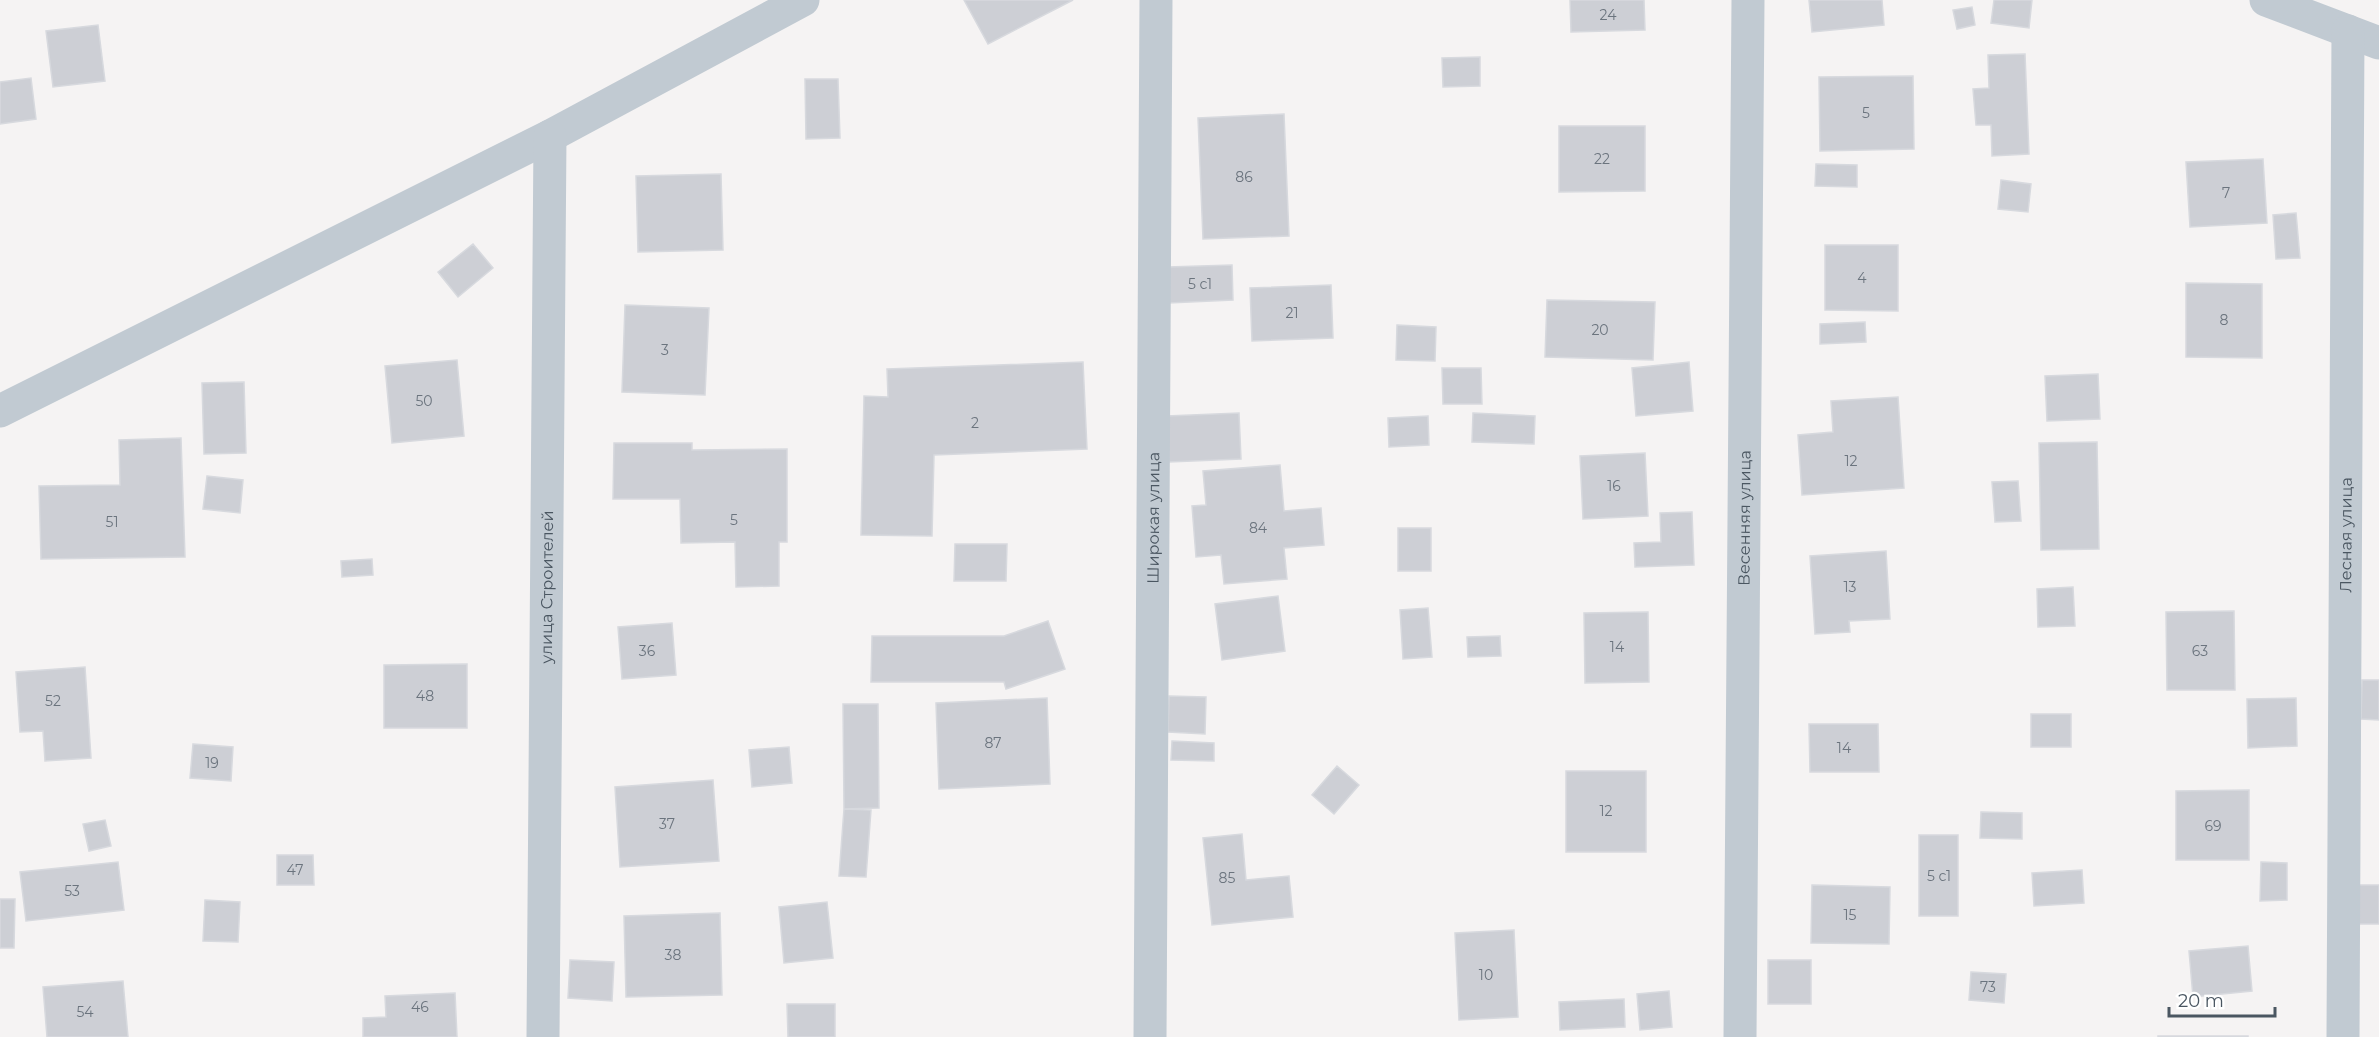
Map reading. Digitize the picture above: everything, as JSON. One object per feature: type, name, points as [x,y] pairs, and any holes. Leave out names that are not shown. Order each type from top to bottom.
[{"type":"street","points":[[0,411],[550,136],[803,0]]},
{"type":"street","name":"Широкая улица","points":[[1150,1037],[1156,0]]},
{"type":"street","name":"Весенняя улица","points":[[1740,1037],[1749,0]]},
{"type":"street","points":[[2266,0],[2379,43]]},
{"type":"street","name":"Лесная улица","points":[[2343,1037],[2349,31]]},
{"type":"street","name":"улица Строителей","points":[[543,1037],[550,136]]},
{"type":"building","points":[[964,0],[1073,0],[988,44]]},
{"type":"building","points":[[1570,0],[1644,0],[1645,30],[1571,32]]},
{"type":"building","points":[[1809,0],[1882,0],[1884,25],[1812,32]]},
{"type":"building","points":[[1994,0],[2032,0],[2029,28],[1991,23]]},
{"type":"building","points":[[1972,7],[1975,25],[1957,29],[1953,10]]},
{"type":"building","points":[[98,25],[105,81],[53,87],[46,31]]},
{"type":"building","points":[[2025,54],[2029,154],[1992,156],[1991,125],[1976,125],[1973,89],[1989,88],[1988,55]]},
{"type":"building","points":[[1480,57],[1480,86],[1443,87],[1442,58]]},
{"type":"building","points":[[1913,76],[1914,149],[1820,151],[1819,77]]},
{"type":"building","points":[[31,78],[36,119],[0,124],[0,82]]},
{"type":"building","points":[[805,79],[838,79],[840,138],[806,139]]},
{"type":"building","points":[[1284,114],[1289,236],[1203,239],[1198,118]]},
{"type":"building","points":[[1559,126],[1645,126],[1645,191],[1559,192]]},
{"type":"building","points":[[2263,159],[2267,223],[2190,227],[2186,162]]},
{"type":"building","points":[[1816,164],[1857,165],[1857,187],[1815,186]]},
{"type":"building","points":[[721,174],[723,250],[638,252],[636,176]]},
{"type":"building","points":[[2001,180],[2031,184],[2028,212],[1998,209]]},
{"type":"building","points":[[2296,213],[2300,258],[2276,259],[2273,215]]},
{"type":"building","points":[[473,244],[493,268],[458,297],[438,272]]},
{"type":"building","points":[[1825,245],[1898,245],[1898,311],[1825,310]]},
{"type":"building","points":[[1232,265],[1233,300],[1169,303],[1168,267]]},
{"type":"building","points":[[2186,283],[2262,284],[2262,358],[2186,357]]},
{"type":"building","points":[[1331,285],[1333,338],[1252,341],[1250,288]]},
{"type":"building","points":[[1547,300],[1655,302],[1653,360],[1545,357]]},
{"type":"building","points":[[625,305],[709,308],[705,395],[622,392]]},
{"type":"building","points":[[1865,322],[1866,342],[1820,344],[1820,324]]},
{"type":"building","points":[[1397,325],[1436,327],[1435,361],[1396,360]]},
{"type":"building","points":[[457,360],[464,436],[392,443],[385,366]]},
{"type":"building","points":[[1083,362],[1087,449],[934,455],[932,536],[861,535],[864,396],[888,397],[887,369]]},
{"type":"building","points":[[1689,362],[1693,411],[1636,416],[1632,368]]},
{"type":"building","points":[[1442,368],[1481,368],[1482,404],[1443,404]]},
{"type":"building","points":[[2098,374],[2100,419],[2047,421],[2045,376]]},
{"type":"building","points":[[244,382],[246,453],[204,454],[202,383]]},
{"type":"building","points":[[1898,397],[1904,488],[1802,495],[1798,435],[1833,432],[1831,401]]},
{"type":"building","points":[[1239,413],[1241,459],[1169,462],[1167,416]]},
{"type":"building","points":[[1473,413],[1535,416],[1534,444],[1472,442]]},
{"type":"building","points":[[1428,416],[1429,445],[1389,447],[1388,418]]},
{"type":"building","points":[[181,438],[185,557],[41,559],[39,486],[120,485],[119,440]]},
{"type":"building","points":[[2097,442],[2099,549],[2041,550],[2039,443]]},
{"type":"building","points":[[614,443],[692,443],[692,450],[787,449],[787,542],[779,542],[779,586],[736,587],[735,542],[681,543],[680,499],[613,499]]},
{"type":"building","points":[[1645,453],[1648,516],[1583,519],[1580,456]]},
{"type":"building","points":[[1280,465],[1284,511],[1321,508],[1324,545],[1284,548],[1287,579],[1224,584],[1221,555],[1196,557],[1192,506],[1206,505],[1203,471]]},
{"type":"building","points":[[207,476],[243,480],[240,513],[203,509]]},
{"type":"building","points":[[2018,481],[2021,521],[1995,522],[1992,482]]},
{"type":"building","points":[[1692,512],[1694,565],[1635,567],[1634,543],[1661,542],[1660,513]]},
{"type":"building","points":[[1398,528],[1431,528],[1431,571],[1398,571]]},
{"type":"building","points":[[955,544],[1007,544],[1006,581],[954,581]]},
{"type":"building","points":[[1886,551],[1890,619],[1849,621],[1850,632],[1815,634],[1810,556]]},
{"type":"building","points":[[372,559],[373,575],[342,577],[341,561]]},
{"type":"building","points":[[2073,587],[2075,626],[2038,627],[2037,589]]},
{"type":"building","points":[[1278,596],[1285,651],[1222,660],[1215,604]]},
{"type":"building","points":[[1428,608],[1432,657],[1403,659],[1400,610]]},
{"type":"building","points":[[2234,611],[2235,690],[2167,690],[2166,612]]},
{"type":"building","points":[[1648,612],[1649,682],[1585,683],[1584,613]]},
{"type":"building","points":[[1048,621],[1065,669],[1006,689],[1004,682],[871,682],[872,636],[1004,636]]},
{"type":"building","points":[[672,623],[676,675],[622,679],[618,627]]},
{"type":"building","points":[[1500,636],[1501,656],[1468,657],[1467,637]]},
{"type":"building","points":[[467,664],[467,728],[384,728],[384,665]]},
{"type":"building","points":[[85,667],[91,758],[45,761],[43,731],[20,732],[16,672]]},
{"type":"building","points":[[2362,680],[2379,680],[2379,720],[2361,719]]},
{"type":"building","points":[[1169,696],[1206,697],[1205,734],[1168,732]]},
{"type":"building","points":[[1047,698],[1050,784],[939,789],[936,703]]},
{"type":"building","points":[[2296,698],[2297,746],[2248,748],[2247,699]]},
{"type":"building","points":[[843,704],[878,704],[879,808],[844,809]]},
{"type":"building","points":[[2031,714],[2071,714],[2071,747],[2031,747]]},
{"type":"building","points":[[1809,724],[1878,724],[1879,772],[1810,772]]},
{"type":"building","points":[[1172,741],[1214,743],[1214,761],[1171,760]]},
{"type":"building","points":[[193,744],[233,747],[231,781],[190,778]]},
{"type":"building","points":[[789,747],[792,783],[752,787],[749,750]]},
{"type":"building","points":[[1337,766],[1359,785],[1334,814],[1312,795]]},
{"type":"building","points":[[1566,771],[1646,771],[1646,852],[1566,852]]},
{"type":"building","points":[[713,780],[719,861],[620,867],[615,787]]},
{"type":"building","points":[[2249,790],[2249,860],[2176,860],[2176,791]]},
{"type":"building","points":[[844,809],[871,810],[866,877],[839,876]]},
{"type":"building","points":[[1981,812],[2022,813],[2022,839],[1980,838]]},
{"type":"building","points":[[105,820],[111,846],[89,851],[83,824]]},
{"type":"building","points":[[1242,834],[1246,880],[1289,876],[1293,917],[1212,925],[1203,838]]},
{"type":"building","points":[[1919,835],[1958,835],[1958,916],[1919,916]]},
{"type":"building","points":[[277,855],[313,855],[314,885],[277,885]]},
{"type":"building","points":[[118,862],[124,910],[26,921],[20,872]]},
{"type":"building","points":[[2261,862],[2287,863],[2287,900],[2260,901]]},
{"type":"building","points":[[2082,870],[2084,903],[2034,906],[2032,873]]},
{"type":"building","points":[[1812,885],[1890,887],[1889,944],[1811,943]]},
{"type":"building","points":[[2359,885],[2379,885],[2379,924],[2359,924]]},
{"type":"building","points":[[0,899],[15,899],[14,948],[0,948]]},
{"type":"building","points":[[205,900],[240,902],[238,942],[203,941]]},
{"type":"building","points":[[827,902],[833,958],[784,963],[779,907]]},
{"type":"building","points":[[720,913],[722,995],[626,997],[624,916]]},
{"type":"building","points":[[1514,930],[1518,1017],[1459,1020],[1455,933]]},
{"type":"building","points":[[2248,946],[2252,991],[2193,997],[2189,951]]},
{"type":"building","points":[[570,960],[614,962],[612,1001],[568,998]]},
{"type":"building","points":[[1768,960],[1811,960],[1811,1004],[1768,1004]]},
{"type":"building","points":[[1971,972],[2006,974],[2004,1003],[1969,1000]]},
{"type":"building","points":[[123,981],[128,1037],[47,1037],[43,987]]},
{"type":"building","points":[[1669,991],[1672,1027],[1640,1030],[1637,994]]},
{"type":"building","points":[[455,993],[457,1037],[363,1037],[363,1018],[386,1017],[385,996]]},
{"type":"building","points":[[1624,999],[1625,1027],[1560,1030],[1559,1002]]},
{"type":"building","points":[[787,1004],[835,1004],[835,1037],[788,1037]]},
{"type":"building","points":[[2248,1036],[2248,1037],[2158,1037]]}]
